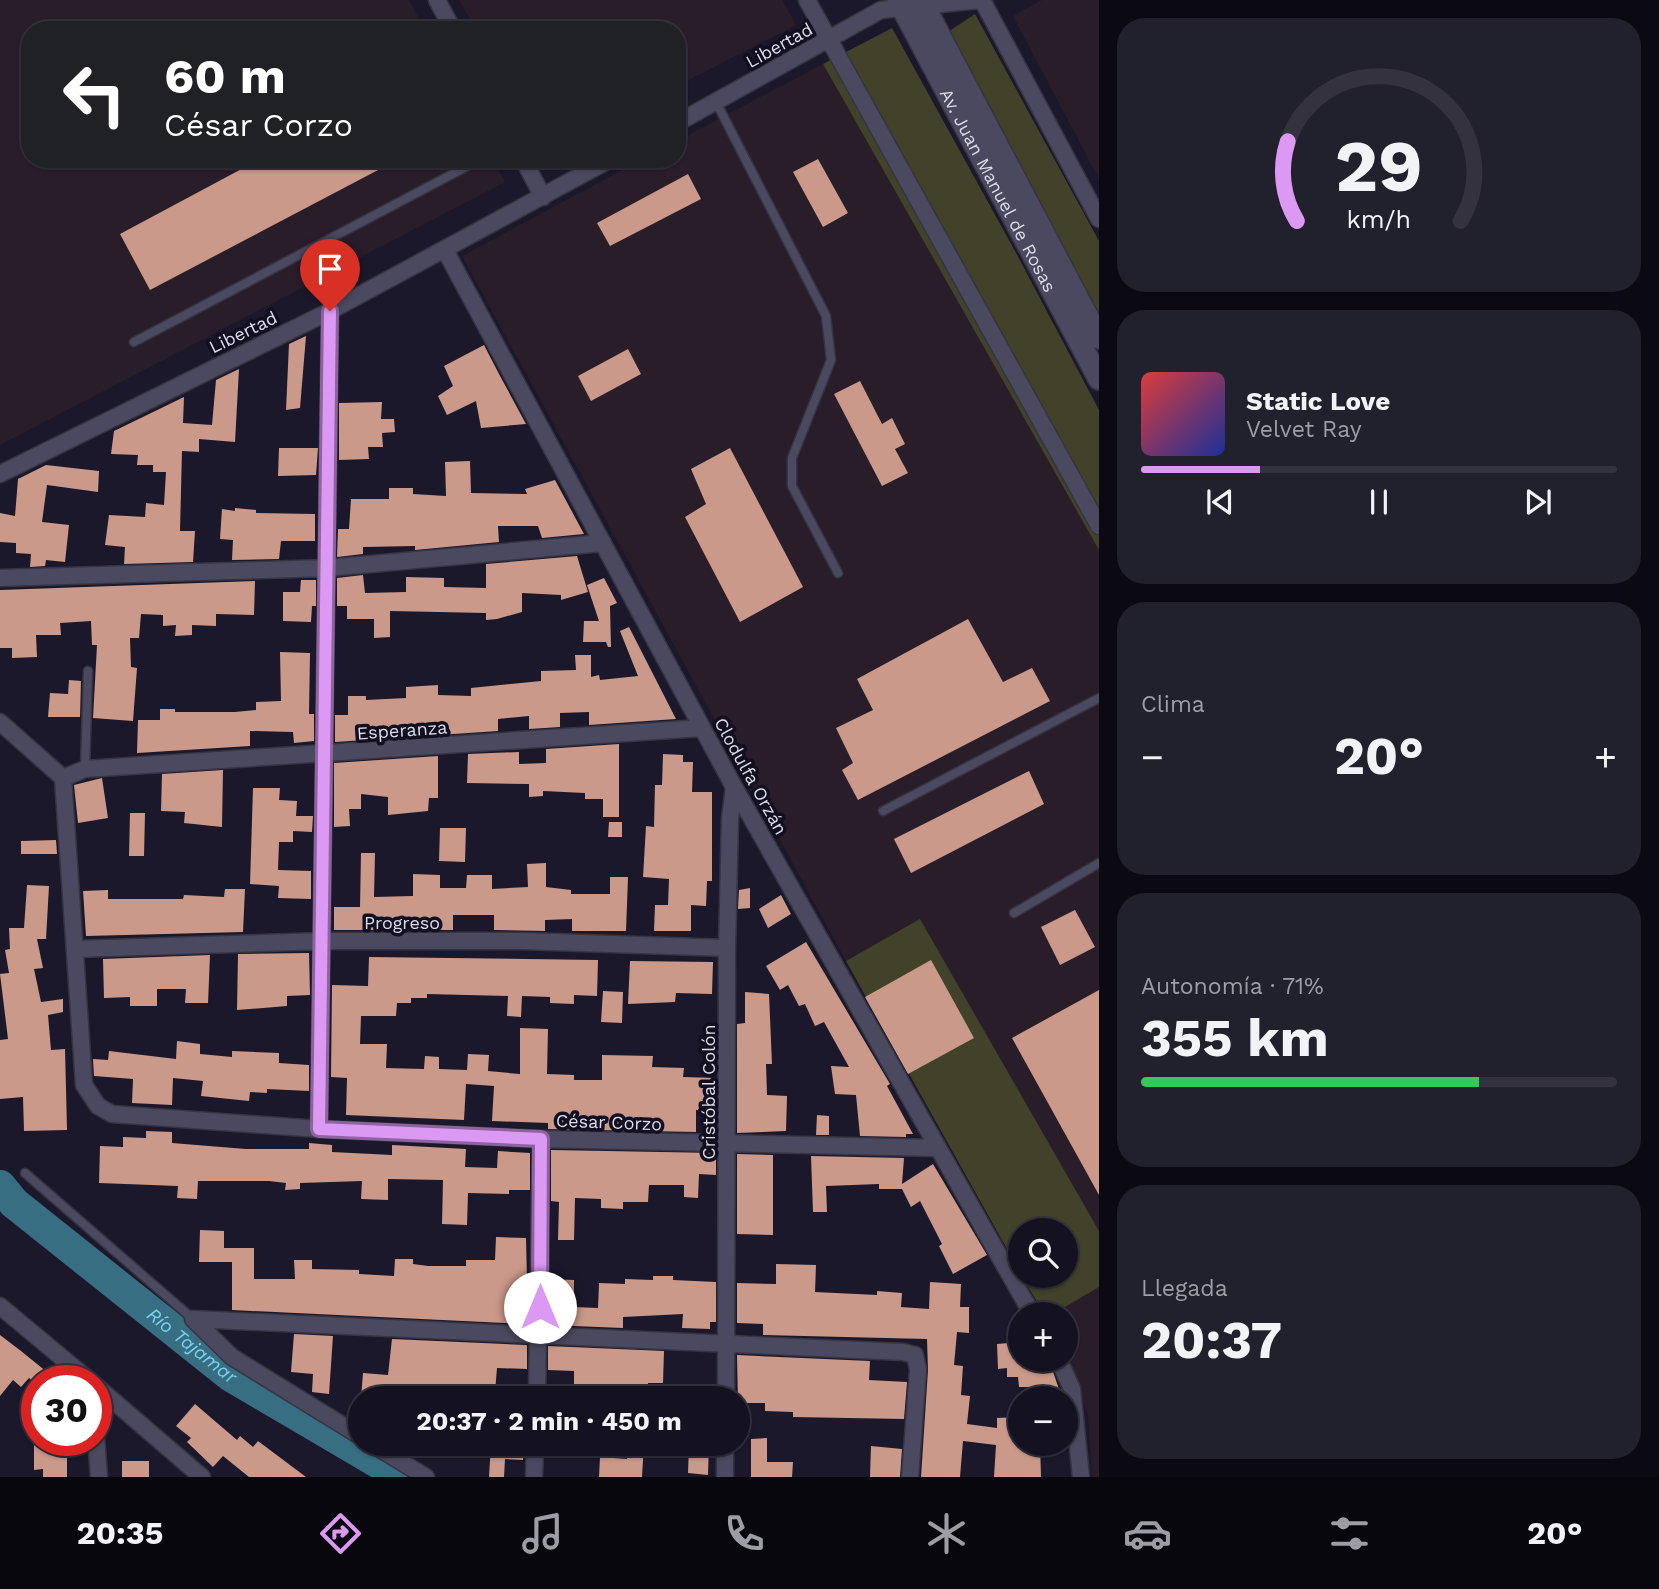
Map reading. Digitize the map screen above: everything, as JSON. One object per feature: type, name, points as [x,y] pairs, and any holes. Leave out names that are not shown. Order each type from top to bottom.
[{"type":"main road","name":"Av. Juan Manuel de Rosas","points":[[911,2],[1099,338]]},
{"type":"main road","name":"Av. Juan Manuel de Rosas","points":[[911,2],[1099,379]]},
{"type":"street","points":[[437,0],[448,21]]},
{"type":"street","points":[[807,0],[1099,526]]},
{"type":"street","points":[[981,0],[1099,219]]},
{"type":"street","name":"Libertad","points":[[686,118],[881,10],[911,2],[981,0]]},
{"type":"street","points":[[528,168],[544,197]]},
{"type":"street","name":"Libertad","points":[[0,474],[330,311],[595,168]]},
{"type":"street","name":"Clodulfa Orzán","points":[[445,250],[734,787],[1025,1302]]},
{"type":"street","points":[[319,1129],[330,311]]},
{"type":"street","points":[[0,578],[327,568],[603,543]]},
{"type":"street","points":[[0,722],[64,778],[76,949]]},
{"type":"street","name":"Esperanza","points":[[64,778],[85,769],[702,728]]},
{"type":"street","name":"Cristóbal Colón","points":[[726,1386],[727,948],[730,819],[734,787]]},
{"type":"street","name":"Progreso","points":[[76,949],[321,941],[524,942],[727,948]]},
{"type":"street","name":"César Corzo","points":[[76,949],[84,1086],[98,1106],[125,1116],[319,1129],[541,1139],[727,1146],[936,1148]]},
{"type":"street","points":[[538,1386],[541,1139]]},
{"type":"street","points":[[0,1306],[71,1365]]},
{"type":"street","points":[[193,1320],[903,1352],[915,1355],[918,1370],[910,1477]]},
{"type":"street","points":[[193,1320],[232,1357],[348,1429]]},
{"type":"street","points":[[1064,1372],[1072,1390],[1081,1477]]},
{"type":"street","points":[[112,1400],[202,1477]]},
{"type":"street","points":[[97,1456],[99,1477]]},
{"type":"street","points":[[392,1456],[426,1477]]},
{"type":"street","points":[[534,1477],[535,1456]]},
{"type":"street","points":[[724,1477],[725,1456]]},
{"type":"lane","points":[[716,102],[826,316],[831,360],[792,458],[792,485],[838,573]]},
{"type":"lane","points":[[134,342],[464,168]]},
{"type":"lane","points":[[85,769],[88,671]]},
{"type":"lane","points":[[883,811],[1099,698]]},
{"type":"lane","points":[[1014,914],[1099,863]]},
{"type":"lane","points":[[25,1173],[193,1320]]},
{"type":"shaded area","points":[[0,0],[409,0],[420,21],[21,21],[21,168],[498,168],[505,182],[0,445]]},
{"type":"shaded area","points":[[459,0],[782,0],[796,25],[686,81],[686,21],[471,21]]},
{"type":"shaded area","points":[[1042,0],[1099,0],[1099,179],[1013,16]]},
{"type":"shaded area","points":[[823,64],[1099,550],[1099,1477],[1092,1477],[1088,1415],[1073,1372],[1078,1372],[1078,1302],[1037,1302],[1029,1288],[1078,1288],[1078,1218],[1008,1218],[1008,1251],[846,961],[462,256],[626,168],[686,168],[686,136]]},
{"type":"green space","points":[[975,14],[1099,241],[1099,314],[948,32]]},
{"type":"green space","points":[[892,28],[1099,410],[1099,550],[823,64]]},
{"type":"green space","points":[[920,919],[1099,1231],[1099,1287],[1073,1302],[1037,1302],[1029,1288],[1078,1288],[1078,1218],[1008,1218],[1008,1251],[846,961]]},
{"type":"building","points":[[818,159],[848,213],[823,227],[793,172]]},
{"type":"building","points":[[243,168],[382,168],[150,290],[120,234]]},
{"type":"building","points":[[688,174],[701,199],[610,246],[597,223]]},
{"type":"building","points":[[306,336],[300,408],[286,410],[289,344]]},
{"type":"building","points":[[484,345],[526,424],[481,428],[476,401],[447,415],[438,396],[453,386],[444,366]]},
{"type":"building","points":[[628,349],[641,374],[591,401],[578,376]]},
{"type":"building","points":[[239,369],[235,442],[199,439],[199,452],[182,451],[180,531],[195,531],[193,562],[124,564],[125,547],[105,545],[109,515],[145,517],[146,503],[164,505],[166,472],[153,472],[153,465],[137,465],[138,455],[111,454],[114,431],[184,397],[183,423],[212,425],[216,380]]},
{"type":"building","points":[[860,381],[882,424],[892,418],[905,444],[895,449],[908,473],[882,486],[834,394]]},
{"type":"building","points":[[382,402],[381,419],[394,419],[395,432],[382,433],[383,447],[368,447],[369,459],[339,460],[339,403]]},
{"type":"building","points":[[279,448],[318,448],[316,475],[278,476]]},
{"type":"building","points":[[730,448],[803,587],[740,622],[685,517],[706,504],[691,469]]},
{"type":"building","points":[[470,461],[471,493],[527,494],[525,489],[555,480],[584,534],[542,538],[538,526],[498,526],[499,542],[415,550],[415,546],[363,547],[363,554],[337,557],[338,529],[349,529],[351,499],[389,499],[389,488],[413,488],[413,494],[446,496],[445,462]]},
{"type":"building","points":[[46,465],[99,471],[98,492],[47,485],[42,522],[69,525],[65,562],[46,560],[45,566],[30,567],[31,554],[16,553],[16,543],[0,542],[0,513],[15,516],[18,479]]},
{"type":"building","points":[[235,508],[256,510],[256,513],[315,514],[315,541],[281,541],[279,559],[232,560],[233,540],[220,539],[222,509],[235,511]]},
{"type":"building","points":[[577,556],[588,592],[561,600],[561,595],[522,593],[522,612],[497,619],[486,620],[486,613],[390,611],[390,637],[374,638],[374,619],[347,619],[347,606],[337,606],[337,578],[363,575],[365,593],[406,592],[406,577],[444,578],[444,587],[486,588],[486,564]]},
{"type":"building","points":[[604,578],[617,603],[610,606],[611,647],[608,647],[606,642],[583,642],[584,621],[599,621],[587,585]]},
{"type":"building","points":[[301,580],[316,580],[316,606],[312,606],[311,622],[283,621],[283,592],[300,592]]},
{"type":"building","points":[[255,581],[254,615],[216,614],[216,626],[192,625],[192,635],[175,636],[176,625],[163,626],[163,615],[141,614],[139,638],[130,638],[131,667],[137,668],[133,721],[93,718],[97,645],[92,645],[91,621],[60,623],[61,635],[36,635],[37,657],[12,658],[12,648],[0,648],[0,590]]},
{"type":"building","points":[[968,619],[1003,682],[1032,668],[1050,701],[858,800],[842,770],[853,763],[836,728],[873,710],[857,679]]},
{"type":"building","points":[[629,627],[676,719],[589,725],[589,712],[560,713],[560,727],[529,729],[529,716],[498,719],[498,731],[335,742],[335,715],[348,715],[348,696],[366,696],[366,700],[406,698],[406,687],[438,685],[438,695],[471,696],[471,688],[541,681],[541,671],[576,670],[575,655],[591,655],[591,677],[599,675],[600,680],[638,676],[620,631]]},
{"type":"building","points":[[280,652],[310,653],[309,714],[314,714],[314,741],[294,743],[293,732],[250,731],[250,746],[137,753],[138,720],[160,720],[160,709],[175,709],[175,712],[235,712],[256,710],[256,702],[281,701]]},
{"type":"building","points":[[69,680],[81,681],[80,717],[48,717],[50,693],[68,694]]},
{"type":"building","points":[[619,744],[619,817],[603,817],[603,799],[585,799],[585,793],[543,791],[543,796],[529,797],[529,784],[467,783],[468,754],[519,752],[519,764],[546,763],[546,749]]},
{"type":"building","points":[[663,754],[683,755],[683,762],[693,762],[692,792],[712,792],[712,881],[707,881],[706,906],[691,905],[691,931],[654,931],[655,905],[668,905],[669,879],[643,877],[646,826],[654,827],[655,785],[662,785]]},
{"type":"building","points":[[438,756],[438,798],[429,798],[428,811],[388,815],[388,797],[361,794],[361,809],[349,809],[350,826],[334,827],[334,763]]},
{"type":"building","points":[[223,770],[222,827],[184,823],[185,812],[161,811],[162,774]]},
{"type":"building","points":[[1029,771],[1044,804],[911,873],[894,839]]},
{"type":"building","points":[[102,778],[108,818],[78,823],[74,785]]},
{"type":"building","points":[[253,788],[280,788],[279,800],[297,801],[296,816],[313,816],[312,832],[293,831],[293,842],[279,842],[278,870],[311,871],[311,899],[278,898],[279,886],[250,884]]},
{"type":"building","points":[[130,813],[145,813],[144,856],[129,856]]},
{"type":"building","points":[[609,822],[622,822],[622,837],[608,837]]},
{"type":"building","points":[[440,828],[466,828],[465,862],[439,861]]},
{"type":"building","points":[[56,840],[57,854],[21,854],[21,841]]},
{"type":"building","points":[[361,853],[375,853],[374,897],[413,896],[413,874],[440,875],[440,888],[466,888],[467,875],[492,875],[492,889],[528,887],[527,864],[546,863],[546,887],[571,890],[571,894],[610,894],[610,877],[628,877],[626,931],[572,931],[572,919],[545,920],[545,931],[494,930],[494,915],[453,915],[453,930],[334,930],[334,907],[360,907]]},
{"type":"building","points":[[27,885],[49,886],[46,939],[37,939],[43,968],[34,969],[41,1002],[63,999],[63,1012],[48,1015],[51,1050],[65,1049],[67,1130],[24,1131],[23,1097],[0,1099],[0,1040],[8,1039],[0,974],[9,973],[5,950],[10,949],[9,928],[24,928]]},
{"type":"building","points":[[750,888],[750,908],[738,909],[739,890]]},
{"type":"building","points":[[225,889],[245,889],[243,932],[86,936],[83,891],[108,890],[108,899],[183,899],[184,895],[224,897]]},
{"type":"building","points":[[781,895],[791,914],[768,928],[759,909]]},
{"type":"building","points":[[1075,910],[1095,947],[1060,965],[1041,927]]},
{"type":"building","points":[[806,942],[890,1084],[887,1086],[913,1134],[906,1134],[906,1137],[860,1136],[856,1095],[835,1094],[831,1066],[849,1067],[824,1022],[815,1026],[805,1004],[799,1006],[788,985],[780,990],[766,966]]},
{"type":"building","points":[[309,953],[310,995],[287,996],[287,1006],[237,1010],[238,954]]},
{"type":"building","points":[[210,955],[208,1003],[185,1003],[186,989],[157,989],[157,1006],[130,1006],[130,997],[104,998],[103,959]]},
{"type":"building","points":[[369,957],[598,960],[597,996],[574,995],[574,1004],[550,1003],[550,997],[522,996],[521,1017],[507,1016],[508,996],[427,994],[427,998],[411,998],[411,1003],[397,1003],[396,1016],[361,1016],[360,1044],[387,1044],[386,1068],[424,1069],[425,1056],[439,1057],[439,1069],[467,1070],[468,1054],[489,1055],[488,1071],[520,1074],[520,1028],[548,1029],[547,1074],[574,1075],[574,1080],[602,1080],[602,1055],[653,1056],[652,1067],[684,1068],[683,1077],[716,1078],[716,1111],[696,1110],[696,1132],[548,1129],[548,1123],[492,1121],[494,1086],[466,1084],[464,1120],[346,1115],[347,1078],[331,1077],[332,985],[368,986]]},
{"type":"building","points":[[931,960],[974,1038],[908,1074],[865,997]]},
{"type":"building","points":[[630,961],[713,962],[712,994],[676,993],[675,1002],[628,1004]]},
{"type":"building","points":[[1099,990],[1099,1195],[1012,1038]]},
{"type":"building","points":[[603,991],[623,992],[622,1023],[601,1022]]},
{"type":"building","points":[[745,992],[769,994],[772,1064],[766,1064],[767,1095],[787,1096],[786,1131],[737,1133],[737,1024],[745,1023]]},
{"type":"building","points":[[177,1041],[200,1044],[200,1054],[232,1057],[232,1051],[279,1053],[279,1063],[309,1065],[309,1091],[267,1089],[267,1093],[250,1092],[249,1101],[201,1096],[203,1081],[173,1078],[172,1105],[132,1103],[133,1079],[94,1076],[93,1059],[108,1060],[109,1051],[176,1059]]},
{"type":"building","points":[[817,1115],[829,1116],[829,1135],[816,1135]]},
{"type":"building","points":[[146,1131],[172,1132],[172,1143],[246,1149],[309,1149],[309,1143],[332,1145],[332,1152],[392,1155],[392,1145],[466,1149],[465,1167],[497,1168],[498,1151],[530,1153],[530,1190],[509,1190],[509,1194],[468,1193],[467,1225],[442,1224],[443,1180],[388,1179],[388,1200],[361,1199],[362,1181],[300,1183],[300,1189],[285,1190],[286,1183],[269,1181],[198,1181],[197,1199],[177,1198],[178,1186],[99,1183],[100,1146],[123,1147],[123,1137],[146,1138]]},
{"type":"building","points":[[551,1150],[716,1153],[716,1175],[699,1174],[698,1198],[684,1197],[684,1185],[649,1185],[648,1202],[623,1202],[623,1209],[601,1208],[601,1199],[575,1198],[574,1240],[558,1240],[559,1202],[551,1201]]},
{"type":"building","points":[[737,1154],[773,1155],[773,1235],[737,1234]]},
{"type":"building","points":[[811,1156],[904,1158],[902,1184],[933,1164],[987,1255],[953,1274],[939,1246],[942,1244],[920,1201],[911,1207],[902,1189],[879,1189],[879,1184],[826,1186],[827,1212],[813,1212]]},
{"type":"building","points":[[200,1230],[224,1231],[224,1248],[254,1248],[254,1279],[295,1279],[294,1260],[312,1260],[312,1269],[359,1270],[359,1274],[394,1276],[395,1259],[413,1259],[413,1264],[428,1266],[466,1266],[466,1260],[495,1260],[496,1237],[526,1238],[528,1324],[232,1310],[232,1262],[199,1262]]},
{"type":"building","points":[[776,1264],[816,1265],[815,1292],[877,1295],[877,1291],[902,1293],[901,1307],[929,1309],[930,1282],[961,1284],[960,1307],[969,1307],[969,1333],[957,1332],[954,1365],[963,1366],[961,1395],[970,1396],[967,1424],[997,1428],[997,1418],[1008,1417],[1008,1456],[1040,1456],[1041,1477],[994,1477],[996,1445],[963,1441],[960,1477],[921,1477],[928,1370],[927,1339],[763,1335],[763,1324],[737,1323],[737,1283],[776,1284]]},
{"type":"building","points":[[653,1276],[716,1282],[716,1322],[710,1322],[710,1329],[682,1328],[683,1314],[623,1317],[623,1328],[549,1325],[549,1279],[574,1280],[574,1307],[598,1308],[599,1283],[625,1284],[625,1279],[653,1280]]},
{"type":"building","points":[[294,1334],[333,1336],[329,1394],[312,1392],[313,1374],[291,1372]]},
{"type":"building","points":[[0,1335],[38,1365],[21,1365],[21,1387],[13,1380],[0,1396]]},
{"type":"building","points":[[392,1339],[527,1345],[527,1369],[497,1368],[496,1386],[362,1386],[363,1373],[388,1375]]},
{"type":"building","points":[[1008,1343],[1008,1372],[1053,1372],[1058,1386],[1019,1386],[1018,1377],[1007,1377],[1007,1368],[998,1369],[997,1344]]},
{"type":"building","points":[[548,1346],[664,1351],[663,1383],[648,1383],[648,1386],[574,1386],[574,1371],[548,1370]]},
{"type":"building","points":[[737,1355],[870,1361],[869,1380],[907,1382],[904,1419],[793,1417],[793,1412],[765,1411],[765,1403],[750,1403],[750,1386],[738,1386]]},
{"type":"building","points":[[195,1404],[237,1440],[240,1436],[253,1447],[258,1441],[306,1477],[249,1477],[223,1456],[213,1467],[187,1442],[191,1438],[176,1426]]},
{"type":"building","points":[[767,1438],[767,1462],[793,1462],[792,1477],[751,1477],[751,1439]]},
{"type":"building","points":[[871,1446],[902,1449],[900,1477],[870,1477]]},
{"type":"building","points":[[34,1456],[67,1456],[67,1477],[43,1477],[43,1469],[34,1470]]},
{"type":"building","points":[[490,1456],[523,1456],[523,1460],[505,1459],[504,1477],[489,1477]]},
{"type":"building","points":[[627,1456],[643,1456],[642,1477],[599,1477],[600,1457],[627,1459]]},
{"type":"building","points":[[689,1456],[709,1456],[708,1475],[688,1473]]},
{"type":"building","points":[[122,1461],[149,1461],[149,1477],[122,1477]]},
{"type":"waterway","name":"Río Tajamar","points":[[0,1186],[14,1203],[231,1376],[403,1477]]},
{"type":"route","points":[[330,311],[319,1129],[541,1139],[540,1307]]}]
